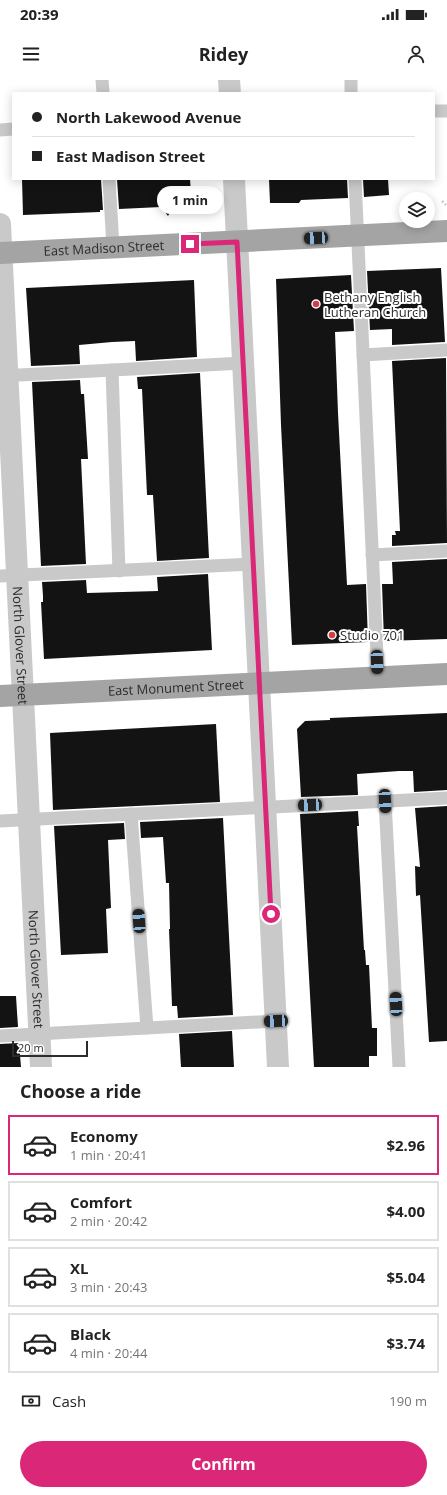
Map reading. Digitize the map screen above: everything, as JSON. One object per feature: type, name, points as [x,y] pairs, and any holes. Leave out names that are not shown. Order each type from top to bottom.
[{"type":"main road","name":"East Madison Street","points":[[1,253],[447,231]]},
{"type":"main road","name":"East Monument Street","points":[[0,696],[447,674]]},
{"type":"street","points":[[229,80],[230,92]]},
{"type":"street","points":[[234,180],[278,1067]]},
{"type":"street","name":"North Glover Street","points":[[0,224],[9,576],[23,695],[41,1067]]},
{"type":"lane","points":[[102,80],[103,92]]},
{"type":"lane","points":[[351,80],[351,92]]},
{"type":"lane","points":[[435,111],[447,111]]},
{"type":"lane","points":[[0,130],[12,129]]},
{"type":"lane","points":[[109,180],[113,248]]},
{"type":"lane","points":[[355,180],[378,677]]},
{"type":"lane","points":[[363,355],[447,350]]},
{"type":"lane","points":[[4,376],[243,363]]},
{"type":"lane","points":[[112,370],[119,571]]},
{"type":"lane","points":[[372,556],[447,551]]},
{"type":"lane","points":[[9,576],[253,564]]},
{"type":"lane","points":[[0,821],[447,798]]},
{"type":"lane","points":[[385,801],[399,1067]]},
{"type":"lane","points":[[131,814],[147,1028]]},
{"type":"lane","points":[[0,1036],[276,1021]]},
{"type":"path","points":[[446,205],[442,200],[447,201]]},
{"type":"path","points":[[204,218],[199,212],[207,213]]},
{"type":"building","points":[[22,180],[101,180],[103,210],[100,210],[100,212],[23,215]]},
{"type":"building","points":[[117,180],[190,180],[192,207],[173,207],[168,216],[161,207],[119,209]]},
{"type":"building","points":[[269,180],[347,180],[348,198],[301,200],[299,203],[270,203]]},
{"type":"building","points":[[363,180],[388,180],[389,195],[364,197]]},
{"type":"building","points":[[441,268],[445,342],[392,345],[392,329],[370,330],[367,271]]},
{"type":"building","points":[[351,275],[354,331],[335,332],[338,413],[347,585],[366,584],[368,642],[292,645],[281,425],[276,279]]},
{"type":"building","points":[[194,280],[197,357],[136,361],[135,341],[112,342],[79,345],[80,364],[31,366],[26,288]]},
{"type":"building","points":[[446,358],[447,543],[392,546],[392,535],[396,535],[395,531],[400,531],[392,361]]},
{"type":"building","points":[[200,373],[209,558],[157,561],[153,495],[147,495],[142,389],[138,389],[137,377]]},
{"type":"building","points":[[80,380],[81,394],[84,394],[88,459],[81,459],[86,564],[41,566],[32,382]]},
{"type":"building","points":[[447,559],[447,639],[384,641],[382,584],[393,584],[392,562]]},
{"type":"building","points":[[208,574],[212,650],[44,659],[41,602],[43,602],[42,582],[86,580],[87,593],[158,591],[157,577]]},
{"type":"building","points":[[447,713],[447,790],[414,792],[413,771],[399,771],[357,774],[358,795],[301,797],[297,729],[305,721],[330,720],[330,718]]},
{"type":"building","points":[[216,724],[220,802],[53,810],[50,733]]},
{"type":"building","points":[[447,806],[447,1041],[429,1042],[420,895],[416,896],[415,866],[420,867],[415,808]]},
{"type":"building","points":[[358,811],[359,826],[357,826],[364,950],[366,965],[369,965],[372,1028],[377,1028],[377,1056],[369,1056],[369,1067],[314,1067],[300,814]]},
{"type":"building","points":[[223,818],[233,1015],[178,1018],[177,1006],[172,1006],[169,883],[166,883],[163,837],[141,838],[140,822]]},
{"type":"building","points":[[124,823],[125,839],[108,840],[111,908],[106,909],[108,953],[61,955],[54,826]]},
{"type":"building","points":[[0,996],[16,996],[18,1027],[0,1028]]},
{"type":"building","points":[[232,1031],[234,1067],[181,1067],[179,1034]]},
{"type":"building","points":[[19,1043],[21,1067],[0,1067],[0,1044]]},
{"type":"place","name":"Bethany English Lutheran Church","points":[[316,304]]},
{"type":"place","name":"Studio 701","points":[[332,635]]},
{"type":"route","points":[[190,244],[237,242],[271,914]]}]
